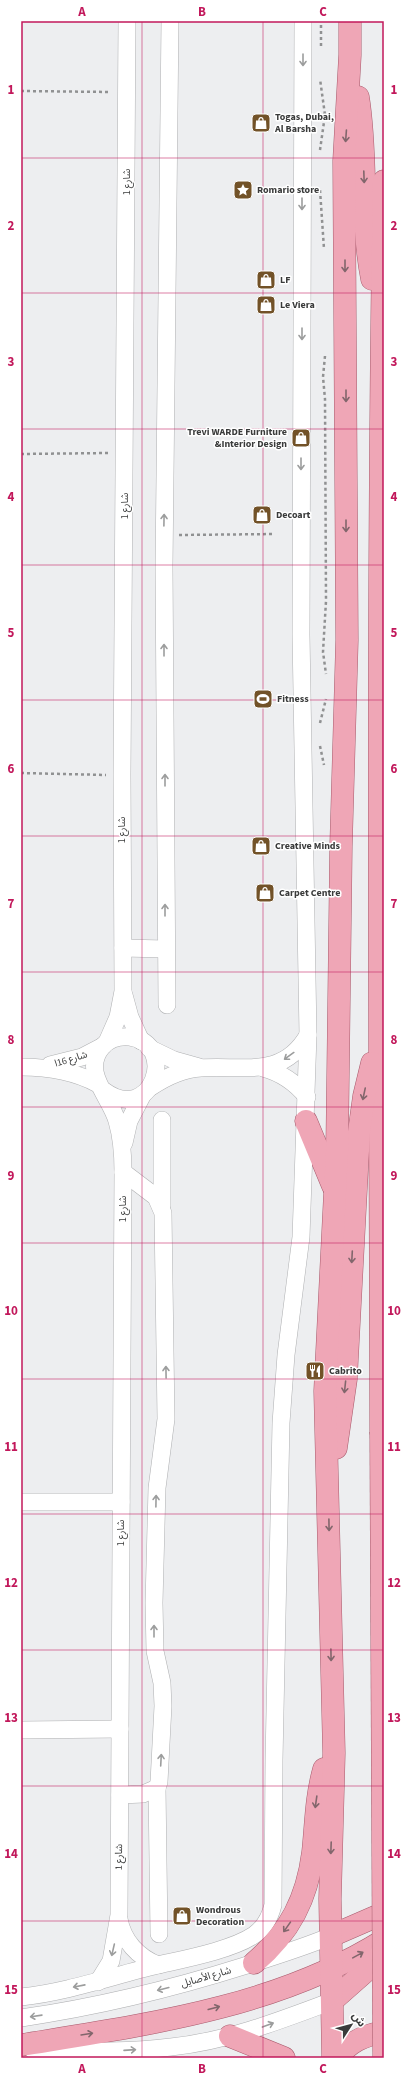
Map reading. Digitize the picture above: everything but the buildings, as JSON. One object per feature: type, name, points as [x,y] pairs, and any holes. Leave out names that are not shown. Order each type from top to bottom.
[{"type":"main road","points":[[333,2058],[330,1886],[334,1753],[325,1391],[335,1192],[347,640],[344,161],[350,55],[350,21]]},
{"type":"main road","points":[[350,55],[361,122],[368,258],[374,289],[382,313]]},
{"type":"main road","points":[[384,181],[382,313],[380,1043],[384,2058]]},
{"type":"main road","points":[[328,1486],[342,1415],[346,1379],[360,1114],[368,1078],[380,1043]]},
{"type":"main road","points":[[306,1121],[335,1192]]},
{"type":"main road","points":[[254,1963],[278,1939],[288,1926],[303,1897],[311,1866],[316,1800],[325,1767],[334,1753]]},
{"type":"main road","name":"شارع الأصايل","points":[[331,1936],[384,1912]]},
{"type":"main road","points":[[21,2046],[182,2017],[258,1995],[332,1968],[384,1940]]},
{"type":"main road","points":[[332,2001],[384,1955]]},
{"type":"main road","points":[[332,2001],[384,1975]]},
{"type":"main road","points":[[336,2058],[347,2046],[359,2038],[384,2032]]},
{"type":"main road","points":[[230,2036],[284,2058]]},
{"type":"street","name":"شارع 1","points":[[105,1044],[118,1017],[123,991],[122,775],[127,21]]},
{"type":"street","points":[[167,1005],[165,949],[164,535],[170,21]]},
{"type":"street","points":[[21,1997],[98,1982],[181,1960],[247,1939],[261,1929],[271,1914],[274,1905],[274,1760],[281,1423],[286,1355],[301,1238],[308,1035],[301,635],[303,21]]},
{"type":"street","points":[[123,948],[165,949]]},
{"type":"street","name":"شارع 1","points":[[123,991],[130,1017],[145,1045]]},
{"type":"street","points":[[201,1068],[174,1060],[145,1045],[124,1037],[105,1044],[97,1054],[94,1064],[94,1074],[100,1087],[110,1096],[122,1099],[135,1098],[180,1072],[201,1068],[263,1068],[274,1065],[292,1054],[308,1035]]},
{"type":"street","name":"شارع 16ا","points":[[38,1067],[71,1061],[105,1044]]},
{"type":"street","points":[[145,1045],[155,1057],[157,1067],[155,1078],[147,1091]]},
{"type":"street","name":"شارع 16ا","points":[[21,1067],[38,1067],[69,1072],[100,1087]]},
{"type":"street","points":[[263,1068],[283,1075],[300,1088],[307,1096]]},
{"type":"street","name":"شارع 1","points":[[100,1087],[117,1120],[123,1151],[119,1915],[120,1925],[128,1942],[141,1956],[158,1965]]},
{"type":"street","name":"شارع 1","points":[[123,1151],[129,1121],[147,1091]]},
{"type":"street","points":[[159,1934],[157,1788],[160,1776],[163,1706],[162,1682],[154,1640],[156,1496],[166,1419],[162,1120]]},
{"type":"street","points":[[123,1172],[152,1193],[162,1206]]},
{"type":"street","points":[[21,1502],[121,1502]]},
{"type":"street","points":[[21,1730],[120,1729]]},
{"type":"street","points":[[120,1796],[143,1794],[157,1788]]},
{"type":"street","name":"شارع 1","points":[[98,1982],[110,1961],[119,1915]]},
{"type":"street","name":"شارع الأصايل","points":[[21,2018],[76,2009],[142,1994],[254,1963],[308,1946],[331,1936]]},
{"type":"street","points":[[21,2050],[124,2051],[171,2047],[230,2036],[263,2027],[332,2001]]},
{"type":"path","points":[[321,21],[321,52]]},
{"type":"path","points":[[319,154],[325,115],[320,72]]},
{"type":"path","points":[[21,91],[127,92]]},
{"type":"path","points":[[319,184],[323,213],[324,256]]},
{"type":"path","points":[[326,354],[323,377],[325,399],[326,600],[322,652],[328,680]]},
{"type":"path","points":[[21,454],[125,453]]},
{"type":"path","points":[[164,535],[275,534]]},
{"type":"path","points":[[320,730],[322,710],[327,696]]},
{"type":"path","points":[[320,738],[324,770]]},
{"type":"path","points":[[21,773],[122,775]]},
{"type":"place","name":"Togas, Dubai, Al Barsha","points":[[261,123]]},
{"type":"place","name":"Romario store","points":[[243,190]]},
{"type":"place","name":"LF","points":[[266,280]]},
{"type":"place","name":"Le Viera","points":[[266,305]]},
{"type":"place","name":"Trevi WARDE Furniture &Interior Design","points":[[301,438]]},
{"type":"place","name":"Decoart","points":[[262,515]]},
{"type":"place","name":"Fitness","points":[[263,699]]},
{"type":"place","name":"Creative Minds","points":[[261,846]]},
{"type":"place","name":"Carpet Centre","points":[[265,893]]},
{"type":"place","name":"Cabrito","points":[[315,1371]]},
{"type":"place","name":"Wondrous Decoration","points":[[182,1916]]}]
